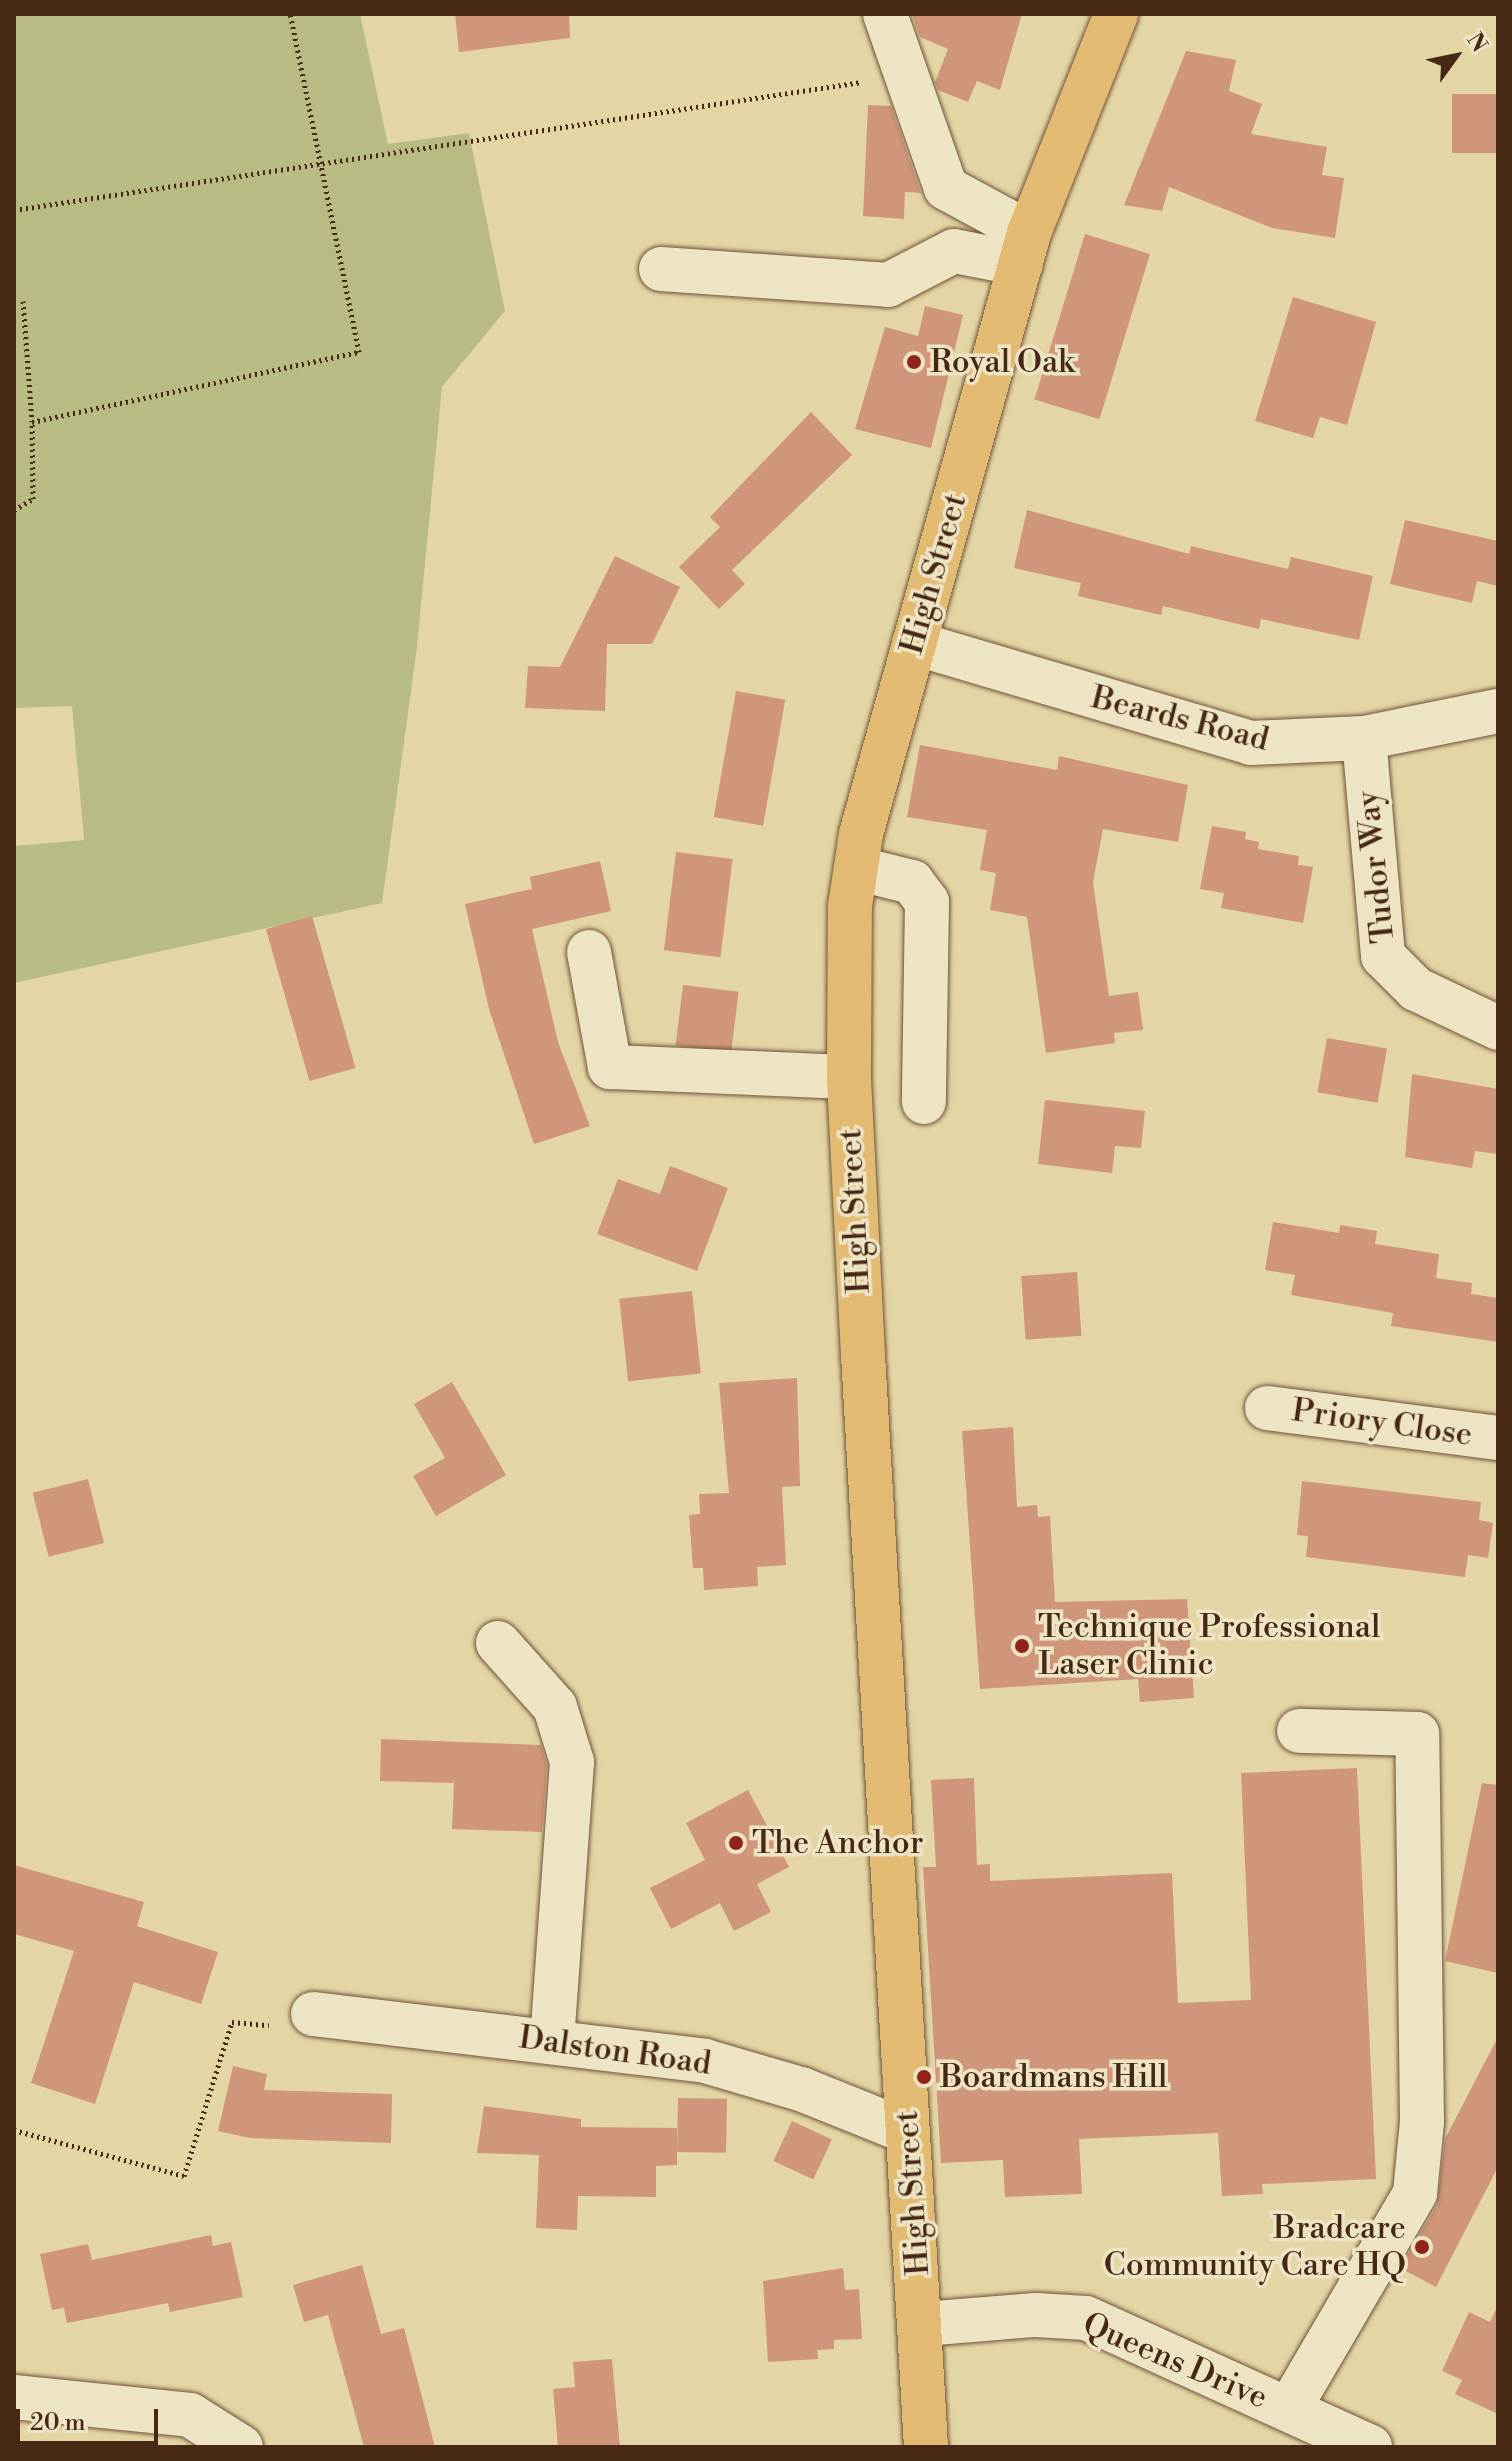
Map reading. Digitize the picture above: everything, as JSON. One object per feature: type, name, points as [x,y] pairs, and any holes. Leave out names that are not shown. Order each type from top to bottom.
[{"type":"main road","name":"High Street","points":[[926,2447],[923,2324],[908,2132],[849,1077],[847,992],[856,868],[914,643],[1025,248],[1116,14]]},
{"type":"street","points":[[885,14],[902,76],[946,188],[1025,248]]},
{"type":"street","points":[[661,269],[888,285],[954,251],[1025,248]]},
{"type":"street","name":"Beards Road","points":[[914,643],[1251,743],[1309,745],[1364,738],[1498,711]]},
{"type":"street","name":"Tudor Way","points":[[1364,738],[1383,956],[1416,989],[1498,1028]]},
{"type":"street","points":[[856,868],[912,882],[927,902],[924,1102]]},
{"type":"street","points":[[589,952],[610,1067],[849,1077]]},
{"type":"street","name":"Priory Close","points":[[1267,1408],[1498,1438]]},
{"type":"street","points":[[498,1643],[555,1707],[572,1762],[552,2041]]},
{"type":"street","points":[[1299,1731],[1417,1734],[1422,2121],[1415,2193],[1308,2426]]},
{"type":"street","name":"Dalston Road","points":[[313,2014],[705,2061],[801,2089],[908,2132]]},
{"type":"street","name":"Queens Drive","points":[[923,2324],[1036,2315],[1086,2318],[1308,2426],[1370,2447]]},
{"type":"street","points":[[14,2397],[190,2415],[241,2447]]},
{"type":"path","points":[[32,422],[359,352],[290,14]]},
{"type":"path","points":[[14,210],[902,76]]},
{"type":"path","points":[[14,510],[33,499],[32,422],[23,301]]},
{"type":"path","points":[[14,2130],[184,2176],[232,2022],[288,2027],[313,2014]]},
{"type":"green space","points":[[14,14],[360,14],[388,144],[469,133],[505,311],[442,387],[417,647],[382,903],[14,983],[14,846],[84,840],[72,706],[14,708]]},
{"type":"building","points":[[455,14],[569,14],[570,38],[459,52]]},
{"type":"building","points":[[912,14],[1022,14],[1000,90],[977,81],[968,102],[938,90],[935,82],[948,49],[920,37]]},
{"type":"building","points":[[1186,51],[1236,60],[1229,91],[1262,104],[1251,134],[1327,147],[1322,175],[1344,178],[1335,238],[1272,228],[1169,187],[1162,211],[1124,205]]},
{"type":"building","points":[[1452,94],[1498,94],[1498,153],[1452,153]]},
{"type":"building","points":[[868,105],[891,106],[921,193],[905,192],[904,219],[863,216]]},
{"type":"building","points":[[1085,234],[1150,254],[1099,419],[1034,399]]},
{"type":"building","points":[[1293,297],[1376,322],[1347,425],[1320,417],[1313,438],[1255,421]]},
{"type":"building","name":"Royal Oak","points":[[925,306],[963,315],[931,448],[855,429],[885,327],[918,336]]},
{"type":"building","points":[[811,412],[852,455],[732,570],[745,584],[719,609],[679,567],[720,527],[710,517]]},
{"type":"building","points":[[1027,510],[1189,554],[1191,546],[1288,569],[1291,557],[1373,576],[1359,640],[1261,619],[1259,629],[1163,606],[1161,615],[1078,596],[1081,583],[1014,568]]},
{"type":"building","points":[[1405,520],[1498,541],[1498,586],[1477,581],[1472,603],[1390,584]]},
{"type":"building","points":[[615,556],[680,587],[652,644],[607,644],[605,711],[525,708],[528,666],[560,667]]},
{"type":"building","points":[[736,691],[785,700],[763,826],[714,817]]},
{"type":"building","points":[[920,745],[1057,770],[1059,756],[1188,785],[1178,842],[1103,829],[1093,882],[1109,996],[1138,992],[1143,1030],[1114,1033],[1115,1043],[1046,1053],[1027,917],[990,910],[996,873],[980,870],[987,830],[907,817]]},
{"type":"building","points":[[1212,826],[1246,832],[1245,839],[1259,842],[1258,849],[1299,856],[1298,865],[1313,867],[1303,923],[1221,908],[1224,893],[1200,889]]},
{"type":"building","points":[[676,852],[733,859],[721,957],[664,950]]},
{"type":"building","points":[[600,861],[611,911],[532,929],[558,1042],[590,1126],[534,1144],[489,1009],[465,904],[532,889],[530,877]]},
{"type":"building","points":[[312,916],[356,1068],[309,1081],[266,929]]},
{"type":"building","points":[[683,985],[739,992],[731,1052],[676,1046]]},
{"type":"building","points":[[1327,1038],[1387,1049],[1378,1103],[1317,1092]]},
{"type":"building","points":[[1412,1074],[1498,1089],[1498,1154],[1475,1151],[1472,1168],[1405,1157]]},
{"type":"building","points":[[1045,1100],[1145,1111],[1141,1148],[1115,1146],[1112,1173],[1038,1164]]},
{"type":"building","points":[[670,1166],[728,1188],[697,1271],[597,1234],[618,1179],[660,1194]]},
{"type":"building","points":[[1273,1222],[1339,1233],[1340,1225],[1377,1231],[1375,1244],[1439,1254],[1436,1278],[1472,1283],[1471,1294],[1498,1298],[1498,1342],[1391,1326],[1393,1313],[1291,1295],[1295,1275],[1265,1270]]},
{"type":"building","points":[[1077,1272],[1081,1336],[1026,1340],[1021,1276]]},
{"type":"building","points":[[692,1291],[701,1374],[628,1381],[619,1299]]},
{"type":"building","points":[[797,1378],[800,1486],[782,1487],[786,1565],[757,1567],[758,1586],[704,1590],[703,1568],[693,1568],[689,1515],[700,1514],[699,1494],[729,1493],[719,1383]]},
{"type":"building","points":[[452,1382],[506,1475],[436,1516],[413,1476],[445,1458],[414,1404]]},
{"type":"building","points":[[1013,1427],[1017,1507],[1037,1505],[1038,1517],[1050,1516],[1055,1602],[1187,1599],[1194,1698],[1140,1702],[1138,1679],[980,1689],[962,1431]]},
{"type":"building","points":[[88,1479],[104,1543],[49,1557],[33,1493]]},
{"type":"building","points":[[1302,1481],[1481,1502],[1479,1520],[1493,1523],[1488,1558],[1468,1555],[1465,1577],[1306,1557],[1308,1536],[1297,1535]]},
{"type":"building","points":[[381,1739],[541,1745],[547,1765],[542,1832],[452,1829],[454,1783],[380,1781]]},
{"type":"building","points":[[1357,1768],[1376,2179],[1262,2184],[1263,2194],[1222,2196],[1218,2133],[1079,2139],[1082,2194],[1005,2197],[1003,2160],[941,2163],[923,1867],[936,1867],[931,1780],[974,1778],[977,1865],[990,1864],[990,1881],[1172,1873],[1178,2003],[1251,2000],[1241,1773]]},
{"type":"building","points":[[1482,1783],[1498,1785],[1498,1973],[1445,1961]]},
{"type":"building","name":"The Anchor","points":[[748,1790],[789,1867],[757,1884],[771,1912],[734,1931],[720,1903],[671,1929],[650,1888],[705,1860],[686,1823]]},
{"type":"building","points":[[14,1865],[144,1902],[137,1926],[218,1952],[201,2004],[134,1982],[95,2104],[31,2083],[74,1951],[14,1934]]},
{"type":"building","points":[[1498,2037],[1498,2167],[1436,2287],[1400,2268],[1437,2205],[1445,2139]]},
{"type":"building","points":[[233,2066],[267,2074],[264,2090],[392,2094],[391,2143],[250,2138],[218,2131]]},
{"type":"building","points":[[678,2098],[727,2099],[726,2153],[677,2152]]},
{"type":"building","points":[[484,2106],[581,2119],[581,2127],[677,2128],[677,2165],[656,2166],[656,2197],[578,2196],[577,2230],[536,2228],[539,2155],[477,2153]]},
{"type":"building","points":[[792,2121],[832,2140],[813,2179],[773,2161]]},
{"type":"building","points":[[211,2235],[213,2246],[231,2242],[243,2297],[170,2312],[168,2303],[67,2323],[64,2308],[52,2310],[40,2254],[88,2244],[92,2260]]},
{"type":"building","points":[[362,2265],[381,2334],[404,2328],[435,2447],[364,2447],[328,2315],[304,2322],[293,2285]]},
{"type":"building","points":[[843,2268],[845,2290],[859,2289],[862,2339],[834,2340],[834,2349],[817,2350],[818,2359],[768,2362],[763,2281]]},
{"type":"building","points":[[1498,2305],[1498,2414],[1455,2394],[1462,2380],[1442,2371],[1469,2312],[1490,2322]]},
{"type":"building","points":[[612,2359],[620,2447],[558,2447],[553,2389],[575,2387],[573,2362]]},
{"type":"place","name":"Royal Oak","points":[[914,362]]},
{"type":"place","name":"Technique Professional Laser Clinic","points":[[1022,1646]]},
{"type":"place","name":"The Anchor","points":[[736,1843]]},
{"type":"place","name":"Boardmans Hill","points":[[924,2077]]},
{"type":"place","name":"Bradcare Community Care HQ","points":[[1422,2247]]}]
